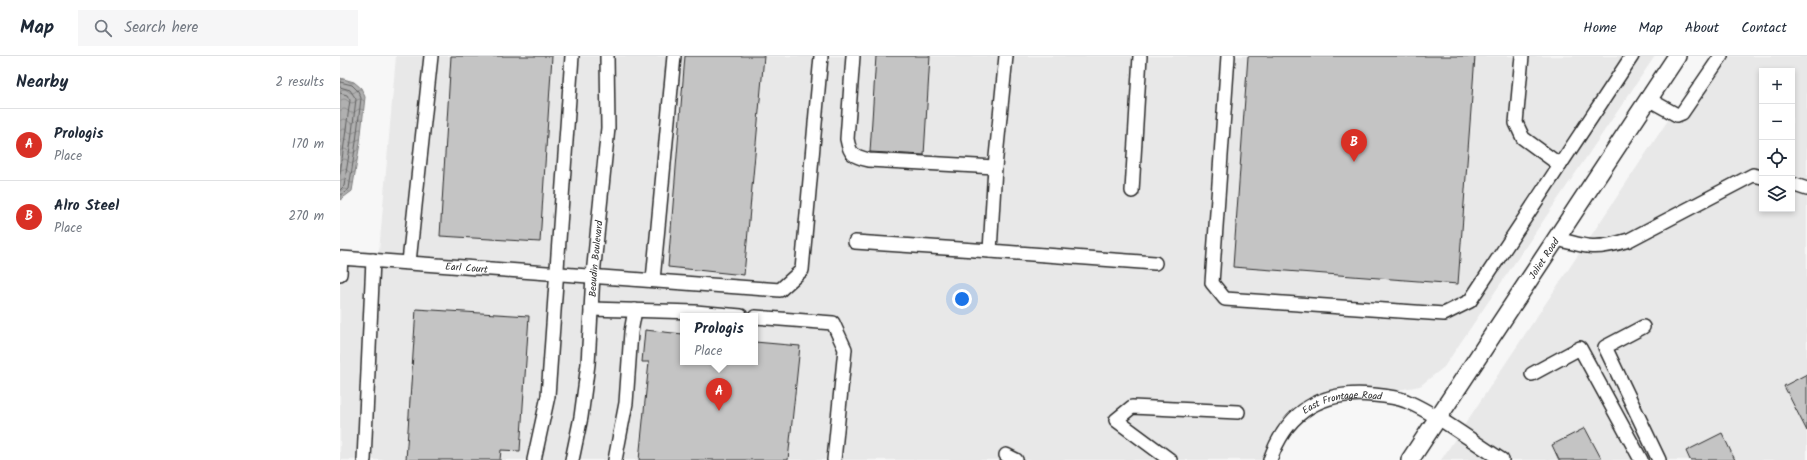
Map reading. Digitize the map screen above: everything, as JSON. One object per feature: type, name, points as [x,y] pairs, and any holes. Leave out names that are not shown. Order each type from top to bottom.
[{"type":"main road","name":"Joliet Road","points":[[1410,460],[1555,238],[1677,56]]},
{"type":"street","points":[[409,262],[431,56]]},
{"type":"street","points":[[534,460],[548,396],[572,56]]},
{"type":"street","name":"Beaudin Boulevard","points":[[572,460],[581,417],[588,364],[593,275],[608,128],[607,56]]},
{"type":"street","points":[[653,280],[674,56]]},
{"type":"street","name":"Earl Court","points":[[340,274],[341,258],[593,275],[780,290],[802,270],[821,56]]},
{"type":"street","points":[[853,56],[847,139],[849,149],[855,156],[869,160],[995,167]]},
{"type":"street","points":[[990,251],[995,167],[1006,56]]},
{"type":"street","points":[[1132,191],[1140,56]]},
{"type":"street","points":[[1228,56],[1212,283],[1225,299],[1444,314],[1470,301],[1632,56]]},
{"type":"street","points":[[1522,56],[1516,123],[1523,138],[1560,165]]},
{"type":"street","points":[[1648,99],[1677,115],[1682,114],[1721,56]]},
{"type":"street","points":[[1555,238],[1588,247],[1608,246],[1629,240],[1753,175],[1759,176]]},
{"type":"street","points":[[1795,185],[1807,189]]},
{"type":"street","points":[[855,242],[1155,263]]},
{"type":"street","points":[[364,460],[373,260]]},
{"type":"street","points":[[591,309],[688,313]]},
{"type":"street","points":[[615,460],[626,403],[631,332],[635,310]]},
{"type":"street","points":[[758,317],[833,323],[845,349],[834,460]]},
{"type":"street","points":[[1643,327],[1605,347],[1659,460]]},
{"type":"street","points":[[1532,374],[1580,348],[1641,460]]},
{"type":"street","name":"East Frontage Road","points":[[1270,460],[1279,437],[1301,412],[1320,400],[1349,394],[1388,396],[1405,400],[1438,418],[1502,460]]},
{"type":"street","points":[[1170,460],[1116,420],[1132,407],[1238,412]]},
{"type":"shaded area","points":[[396,56],[1655,56],[1444,367],[1420,386],[1398,390],[1366,387],[1326,390],[1287,414],[1265,455],[1264,460],[340,460],[340,250],[379,252]]},
{"type":"shaded area","points":[[1711,56],[1807,56],[1807,460],[1441,460]]},
{"type":"water","points":[[340,78],[354,82],[361,88],[365,97],[360,143],[352,191],[340,200]]},
{"type":"building","points":[[451,56],[552,56],[540,242],[440,236]]},
{"type":"building","points":[[685,56],[764,56],[744,275],[668,267]]},
{"type":"building","points":[[876,56],[930,56],[924,155],[870,152]]},
{"type":"building","points":[[1248,56],[1475,56],[1458,284],[1233,267]]},
{"type":"building","points":[[416,309],[529,316],[520,451],[501,450],[500,460],[406,460]]},
{"type":"building","points":[[645,330],[680,334],[680,365],[758,365],[758,342],[800,346],[788,460],[639,460],[649,362],[642,362]]},
{"type":"building","points":[[1807,374],[1807,431],[1784,386]]},
{"type":"building","points":[[1585,428],[1602,460],[1559,460],[1552,445]]},
{"type":"building","points":[[1722,433],[1735,460],[1690,460],[1686,451]]},
{"type":"place","name":"Alro Steel","points":[[1354,162]]},
{"type":"place","name":"Prologis","points":[[719,411]]}]
